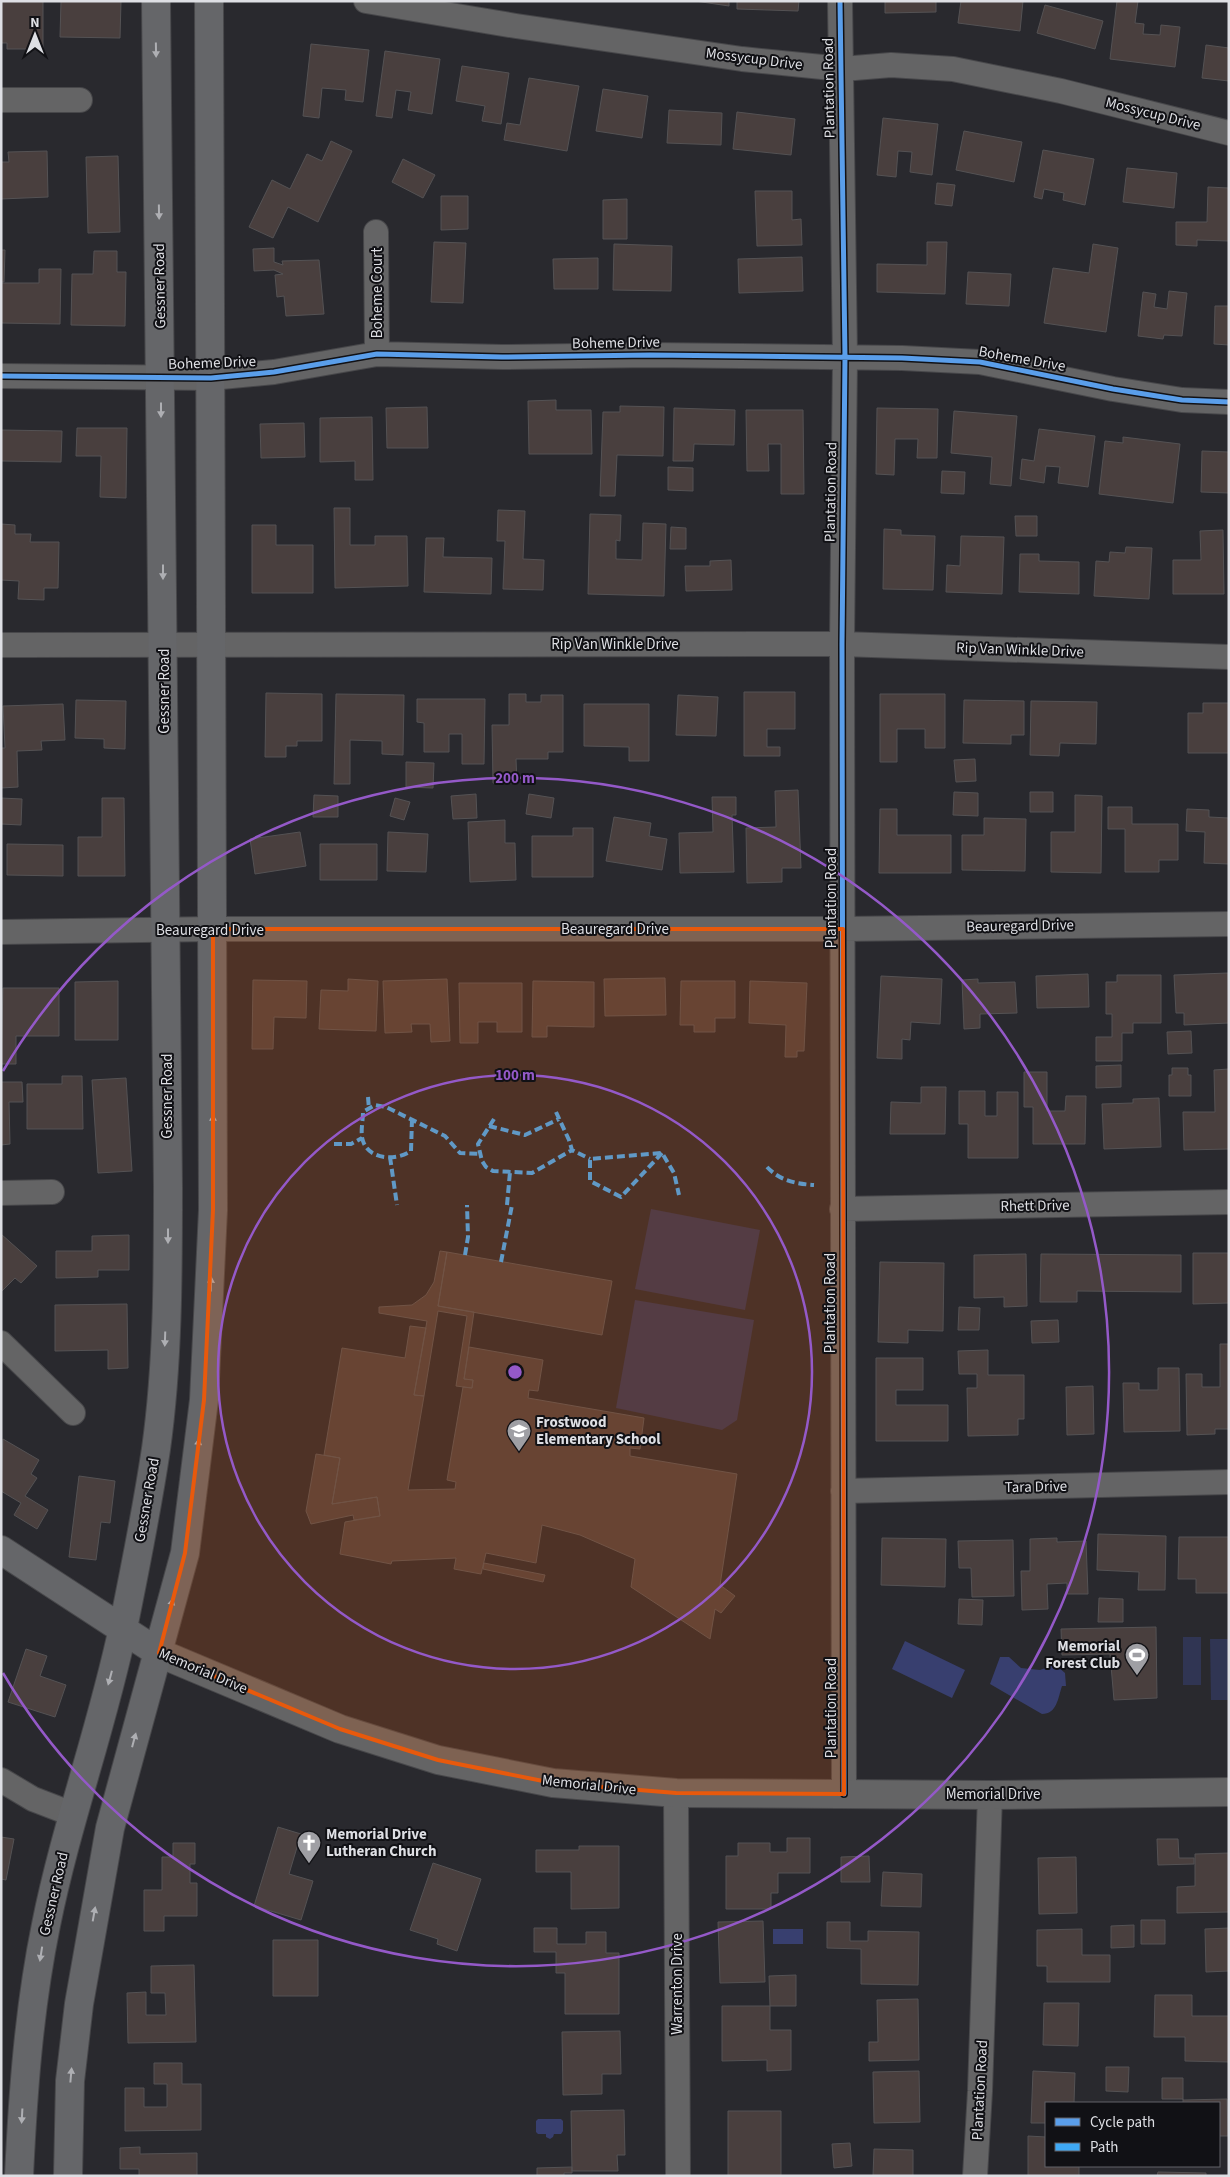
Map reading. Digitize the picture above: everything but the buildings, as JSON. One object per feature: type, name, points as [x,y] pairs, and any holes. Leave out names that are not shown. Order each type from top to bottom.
[{"type":"main road","name":"Gessner Road","points":[[19,2176],[24,2083],[34,1997],[46,1926],[72,1814],[122,1631],[156,1448],[164,1359],[168,1247],[156,1]]},
{"type":"main road","points":[[68,2176],[70,2081],[82,1986],[110,1828],[185,1553],[204,1400],[213,1210],[209,1]]},
{"type":"main road","name":"Memorial Drive","points":[[1,1550],[122,1631],[159,1653]]},
{"type":"street","name":"Mossycup Drive","points":[[366,1],[516,26],[732,58],[842,69],[891,65],[953,69],[1060,91],[1229,133]]},
{"type":"street","name":"Plantation Road","points":[[840,1],[845,356],[842,644],[844,1794]]},
{"type":"street","points":[[1,100],[80,100]]},
{"type":"street","name":"Boheme Court","points":[[376,232],[377,354]]},
{"type":"street","name":"Boheme Drive","points":[[1,376],[211,378],[274,372],[377,354],[502,357],[650,355],[845,356],[980,362],[1113,389],[1182,400],[1229,402]]},
{"type":"street","name":"Rip Van Winkle Drive","points":[[1,645],[842,644],[1229,657]]},
{"type":"street","name":"Beauregard Drive","points":[[1,932],[213,929],[843,929],[1229,924]]},
{"type":"street","points":[[1,1193],[52,1192]]},
{"type":"street","name":"Rhett Drive","points":[[842,1209],[1229,1202]]},
{"type":"street","points":[[1,1343],[73,1414]]},
{"type":"street","name":"Tara Drive","points":[[843,1491],[1229,1482]]},
{"type":"street","name":"Memorial Drive","points":[[159,1653],[340,1729],[438,1760],[553,1783],[676,1793],[990,1795],[1229,1792]]},
{"type":"street","points":[[1,1780],[33,1799],[72,1814]]},
{"type":"street","name":"Warrenton Drive","points":[[676,1793],[678,2176]]},
{"type":"street","name":"Plantation Road","points":[[975,2176],[980,2092],[990,1795]]},
{"type":"highlighted area","points":[[213,929],[843,929],[844,1794],[676,1793],[553,1783],[438,1760],[340,1729],[159,1653],[185,1553],[204,1400],[213,1210]]},
{"type":"shaded area","points":[[651,1209],[760,1230],[745,1310],[635,1289]]},
{"type":"shaded area","points":[[635,1300],[754,1320],[737,1420],[722,1430],[616,1408]]},
{"type":"shaded area","points":[[1183,1637],[1201,1637],[1201,1685],[1183,1685]]},
{"type":"shaded area","points":[[1210,1639],[1229,1639],[1229,1700],[1211,1700]]},
{"type":"shaded area","points":[[905,1641],[965,1670],[952,1698],[892,1669]]},
{"type":"shaded area","points":[[1000,1657],[1009,1657],[1021,1668],[1040,1670],[1053,1665],[1065,1673],[1066,1686],[1062,1686],[1056,1705],[1051,1711],[1042,1714],[990,1684]]},
{"type":"shaded area","points":[[773,1929],[803,1929],[803,1944],[773,1944]]},
{"type":"shaded area","points":[[538,2119],[561,2119],[563,2121],[563,2131],[561,2134],[554,2134],[550,2139],[546,2137],[546,2134],[538,2134],[536,2132],[536,2121]]},
{"type":"marked path","points":[[368,1097],[369,1109]]},
{"type":"marked path","points":[[412,1119],[411,1151],[398,1156],[384,1157],[371,1152],[366,1147],[362,1134],[363,1112],[375,1105],[386,1107],[445,1136],[460,1153],[480,1154]]},
{"type":"marked path","points":[[556,1112],[572,1150],[590,1159]]},
{"type":"marked path","points":[[494,1119],[478,1144],[482,1161],[486,1167],[493,1171],[532,1173],[572,1150]]},
{"type":"marked path","points":[[489,1126],[525,1135],[559,1119]]},
{"type":"marked path","points":[[334,1144],[351,1144],[362,1138]]},
{"type":"marked path","points":[[662,1153],[621,1197],[590,1181],[590,1159],[662,1153],[674,1173],[679,1195]]},
{"type":"marked path","points":[[390,1157],[397,1205]]},
{"type":"marked path","points":[[767,1167],[777,1176],[789,1181],[814,1185]]},
{"type":"marked path","points":[[507,1205],[510,1172]]},
{"type":"marked path","points":[[465,1255],[468,1237],[467,1205]]},
{"type":"marked path","points":[[501,1262],[512,1205]]},
{"type":"cycle path","points":[[840,1],[845,357],[842,644],[844,1794]]},
{"type":"cycle path","points":[[1,376],[211,378],[274,372],[377,354],[502,357],[650,355],[902,358],[980,362],[1113,389],[1182,400],[1229,402]]},
{"type":"place","name":"Frostwood Elementary School","points":[[519,1452]]},
{"type":"place","name":"Memorial Forest Club","points":[[1137,1676]]},
{"type":"place","name":"Memorial Drive Lutheran Church","points":[[309,1864]]}]
